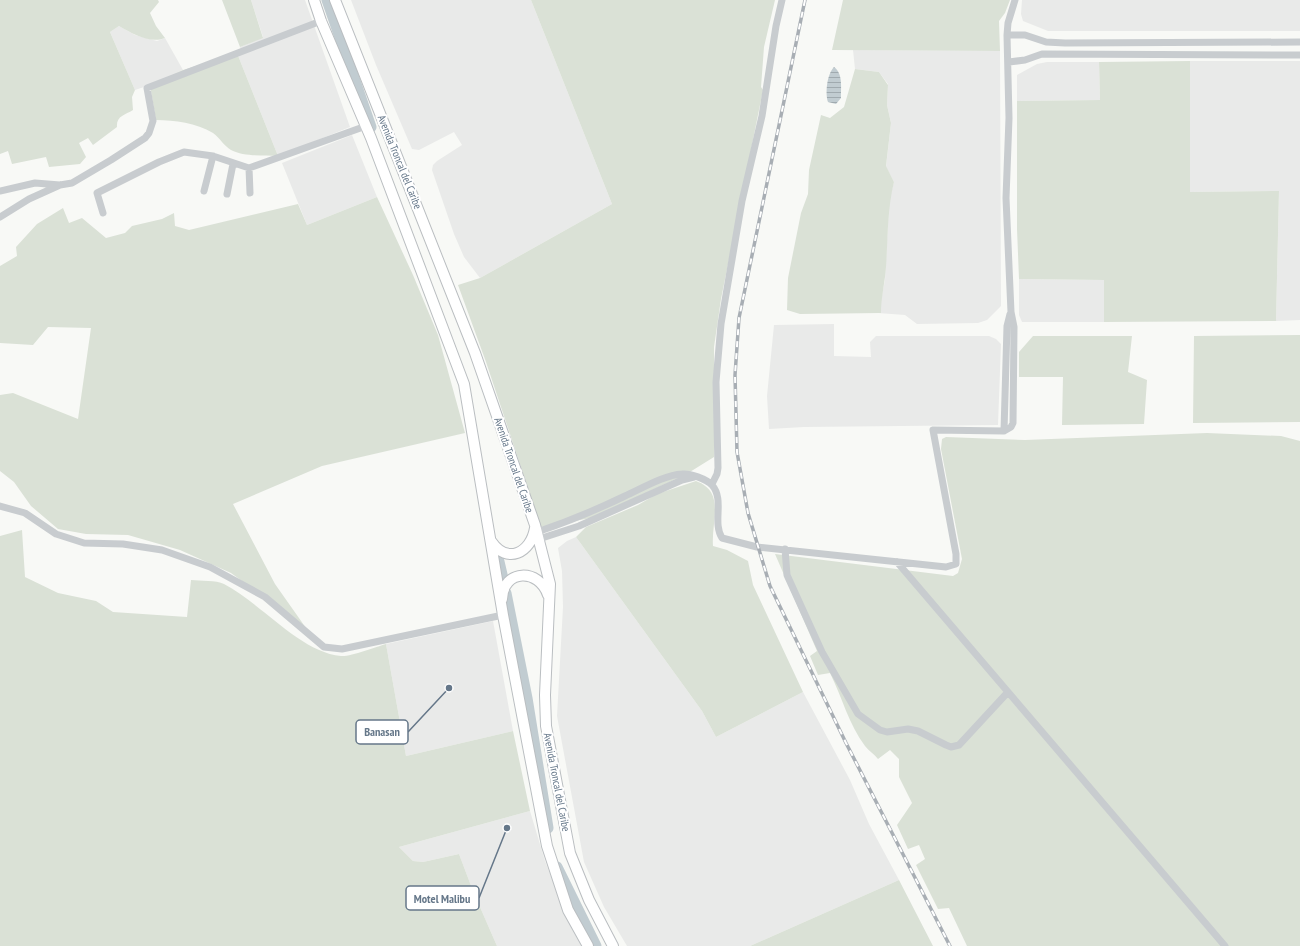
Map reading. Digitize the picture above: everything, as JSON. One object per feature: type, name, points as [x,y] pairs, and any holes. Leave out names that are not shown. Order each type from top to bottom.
[{"type":"highway","name":"Avenida Troncal del Caribe","points":[[314,0],[321,21],[366,126],[464,384],[503,615],[546,846],[568,910],[588,946]]},
{"type":"highway","name":"Avenida Troncal del Caribe","points":[[335,0],[473,346],[537,532],[550,584],[545,695],[548,733],[570,853],[589,900],[613,946]]},
{"type":"highway","points":[[491,541],[494,546],[504,553],[517,553],[527,547],[537,532]]},
{"type":"highway","points":[[503,615],[502,591],[508,583],[516,577],[525,575],[535,578],[543,584],[550,601]]},
{"type":"street","points":[[712,484],[718,468],[716,382],[721,324],[742,201],[762,116],[782,0]]},
{"type":"street","points":[[537,532],[579,526],[682,480],[699,477],[712,484],[717,492],[718,528],[722,538],[757,547],[946,567],[956,564],[956,554],[933,430],[1004,431],[1007,326],[1011,312],[1006,198],[1009,62],[1007,35],[1008,24],[1015,0]]},
{"type":"street","points":[[0,191],[35,183],[60,185],[72,183],[111,160],[149,133],[152,121],[148,88],[321,21]]},
{"type":"street","points":[[1007,35],[1024,35],[1046,42],[1065,43],[1300,42]]},
{"type":"street","points":[[1009,62],[1025,60],[1042,54],[1300,55]]},
{"type":"street","points":[[102,213],[96,194],[98,192],[159,162],[184,152],[213,156],[233,164],[249,168],[366,126]]},
{"type":"street","points":[[204,191],[213,156]]},
{"type":"street","points":[[227,194],[233,164]]},
{"type":"street","points":[[249,168],[250,193]]},
{"type":"street","points":[[0,217],[29,199],[60,185]]},
{"type":"street","points":[[0,506],[25,513],[56,534],[84,543],[123,544],[162,550],[210,567],[265,597],[324,647],[342,649],[503,615]]},
{"type":"street","points":[[785,549],[787,575],[822,652],[858,714],[880,730],[886,732],[908,729],[918,731],[946,746],[951,747],[958,745],[1008,692]]},
{"type":"street","points":[[897,562],[1225,946]]},
{"type":"shaded area","points":[[0,0],[158,0],[159,2],[150,13],[156,26],[165,38],[159,40],[148,39],[136,35],[119,26],[110,32],[135,90],[132,97],[133,110],[122,116],[118,120],[117,127],[93,145],[88,138],[79,143],[86,157],[80,164],[49,167],[46,157],[12,164],[8,151],[0,154]]},
{"type":"shaded area","points":[[222,0],[251,0],[263,38],[240,47]]},
{"type":"shaded area","points":[[251,0],[305,0],[350,127],[278,156],[237,53],[241,50],[240,47],[263,37]]},
{"type":"shaded area","points":[[351,0],[531,0],[612,204],[480,278],[464,257],[454,234],[432,170],[433,165],[437,161],[462,145],[454,132],[419,150],[412,149],[376,65]]},
{"type":"shaded area","points":[[531,0],[775,0],[764,47],[761,87],[763,90],[721,299],[714,347],[714,457],[685,475],[591,518],[541,527],[486,362],[458,285],[480,278],[612,204]]},
{"type":"shaded area","points":[[843,0],[1010,0],[1005,13],[999,21],[1000,51],[832,50]]},
{"type":"shaded area","points":[[1022,0],[1300,0],[1300,31],[1048,31],[1023,21],[1021,14]]},
{"type":"shaded area","points":[[119,26],[135,35],[157,41],[165,38],[183,70],[153,84],[135,90],[110,32]]},
{"type":"shaded area","points":[[853,50],[1000,51],[1001,306],[987,320],[978,323],[917,324],[905,315],[878,313],[881,313],[881,300],[885,280],[889,201],[894,182],[886,167],[891,123],[887,105],[888,84],[879,72],[855,69]]},
{"type":"shaded area","points":[[237,53],[278,156],[242,154],[231,150],[213,133],[193,124],[178,121],[156,120],[150,85],[183,70]]},
{"type":"shaded area","points":[[1190,61],[1300,61],[1300,320],[1276,321],[1279,191],[1190,192]]},
{"type":"shaded area","points":[[1190,61],[1190,192],[1279,191],[1276,321],[1104,322],[1104,280],[1019,279],[1017,229],[1017,101],[1100,100],[1099,62]]},
{"type":"shaded area","points":[[1047,62],[1099,62],[1100,100],[1017,101],[1017,75],[1037,64]]},
{"type":"shaded area","points":[[834,67],[839,73],[841,85],[841,98],[836,104],[828,102],[827,94],[828,79]]},
{"type":"shaded area","points":[[855,69],[879,72],[888,85],[887,105],[891,123],[886,166],[894,182],[889,214],[886,267],[881,313],[800,314],[787,310],[788,278],[801,213],[808,194],[809,170],[821,115],[830,118],[844,107]]},
{"type":"shaded area","points":[[352,135],[377,197],[307,225],[282,163]]},
{"type":"shaded area","points":[[377,197],[413,275],[438,335],[465,433],[322,466],[233,504],[275,584],[306,628],[231,573],[180,550],[128,535],[86,534],[58,529],[31,506],[14,482],[0,471],[0,395],[13,393],[78,419],[91,328],[48,327],[33,345],[0,343],[0,266],[17,256],[16,247],[37,224],[63,208],[69,223],[82,218],[106,238],[125,233],[132,226],[162,219],[174,213],[175,226],[189,230],[298,204],[307,225]]},
{"type":"shaded area","points":[[1019,279],[1104,280],[1104,322],[1022,322],[1019,315]]},
{"type":"shaded area","points":[[834,324],[834,356],[871,357],[870,342],[876,336],[989,336],[996,339],[1001,344],[998,425],[804,427],[769,429],[767,396],[774,325]]},
{"type":"shaded area","points":[[1300,335],[1300,422],[1193,423],[1194,336]]},
{"type":"shaded area","points":[[1033,336],[1132,336],[1128,372],[1147,380],[1144,424],[1062,425],[1063,377],[1019,377],[1019,352]]},
{"type":"shaded area","points":[[1207,433],[1281,436],[1300,441],[1300,946],[967,946],[949,908],[938,909],[916,865],[925,859],[919,845],[908,849],[897,825],[912,803],[899,777],[899,759],[890,750],[878,759],[867,748],[854,729],[830,673],[818,675],[810,656],[817,651],[775,554],[953,576],[958,573],[962,559],[941,449],[942,439],[946,437],[1025,440]]},
{"type":"shaded area","points":[[696,481],[705,486],[711,492],[714,500],[715,517],[713,546],[727,550],[748,561],[753,585],[803,692],[716,737],[702,711],[576,537],[586,527],[638,505],[657,494]]},
{"type":"shaded area","points":[[22,530],[25,577],[58,593],[96,601],[113,612],[187,617],[191,580],[213,581],[224,584],[238,592],[281,626],[311,646],[326,653],[345,656],[386,644],[406,756],[513,731],[530,811],[399,847],[413,861],[423,862],[459,854],[497,946],[0,946],[0,536]]},
{"type":"shaded area","points":[[576,537],[702,711],[716,737],[803,692],[850,780],[869,824],[899,880],[750,946],[627,946],[604,907],[584,862],[557,716],[563,607],[562,571],[558,548],[567,541]]},
{"type":"shaded area","points":[[493,621],[513,731],[406,756],[386,644]]},
{"type":"shaded area","points":[[530,811],[545,861],[567,917],[582,946],[497,946],[459,854],[423,862],[413,861],[399,847]]},
{"type":"shaded area","points":[[899,880],[933,946],[750,946]]},
{"type":"waterway","points":[[327,0],[371,127]]},
{"type":"waterway","points":[[497,553],[504,583]]},
{"type":"waterway","points":[[506,593],[527,698],[548,828]]},
{"type":"waterway","points":[[557,867],[596,946]]},
{"type":"railway","points":[[805,0],[739,318],[735,375],[737,452],[748,513],[770,586],[846,743],[950,946]]},
{"type":"place","name":"Banasan","points":[[449,688]]},
{"type":"place","name":"Motel Malibu","points":[[507,828]]}]
